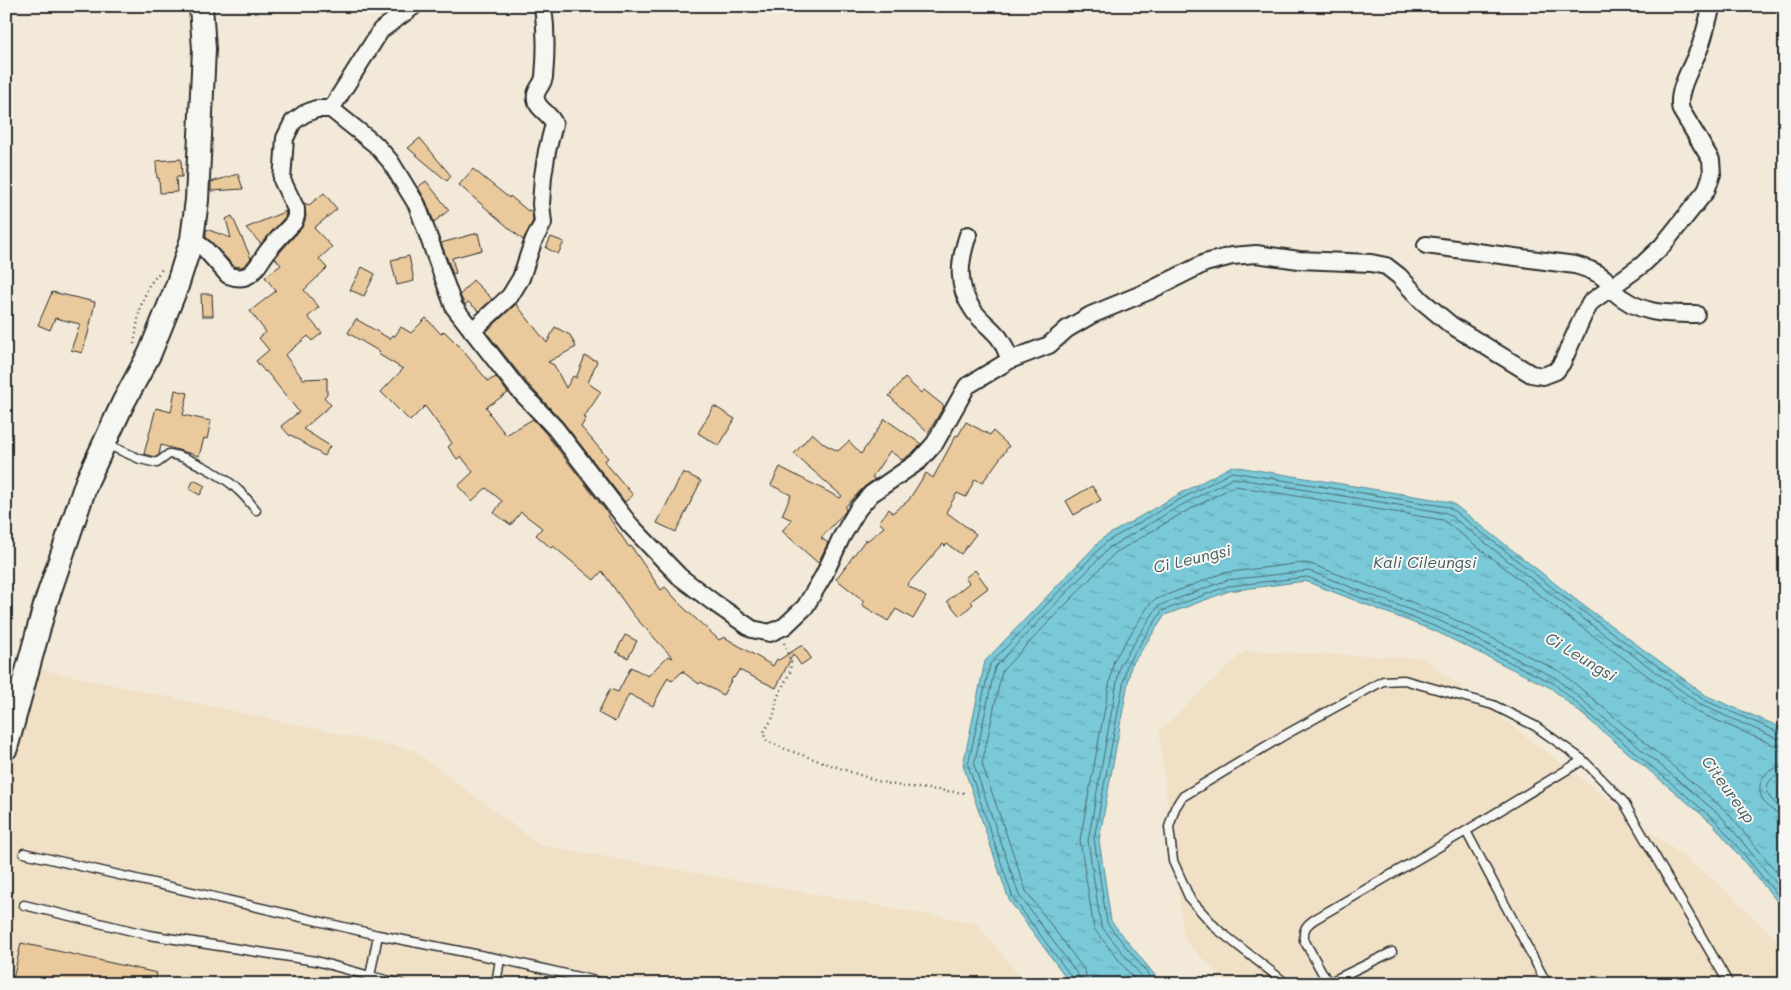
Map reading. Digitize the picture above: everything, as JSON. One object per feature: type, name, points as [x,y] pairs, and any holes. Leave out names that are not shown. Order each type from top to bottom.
[{"type":"street","points":[[6,748],[46,602],[87,481],[123,402],[150,353],[177,286],[192,239],[198,200],[204,56],[201,6]]},
{"type":"street","points":[[331,109],[381,30],[414,6]]},
{"type":"street","points":[[472,331],[510,296],[520,278],[543,223],[541,204],[543,176],[546,151],[554,124],[536,102],[535,96],[544,78],[545,26],[543,6]]},
{"type":"street","points":[[192,239],[205,249],[228,275],[242,277],[253,272],[267,251],[294,222],[296,216],[296,209],[282,180],[285,138],[293,122],[304,114],[316,109],[331,109],[376,145],[390,161],[417,205],[451,299],[472,331],[518,389],[555,428],[630,525],[680,577],[752,629],[770,633],[791,621],[805,607],[858,509],[872,494],[919,461],[935,443],[967,386],[1010,360],[1049,345],[1067,330],[1091,315],[1149,292],[1205,263],[1232,256],[1256,254],[1299,260],[1363,262],[1386,266],[1450,325],[1531,374],[1543,376],[1556,371],[1562,363],[1591,302],[1642,265],[1662,246],[1709,185],[1712,174],[1711,160],[1681,110],[1680,104],[1682,90],[1702,44],[1712,6]]},
{"type":"street","points":[[968,235],[960,265],[960,276],[965,294],[972,310],[1001,340],[1010,360]]},
{"type":"street","points":[[1426,245],[1575,265],[1605,278],[1610,289],[1636,307],[1647,311],[1670,314],[1696,314]]},
{"type":"lane","points":[[105,443],[148,462],[157,463],[169,454],[187,459],[226,480],[238,489],[256,510]]},
{"type":"lane","points":[[1287,984],[1217,929],[1190,899],[1174,861],[1169,827],[1175,808],[1182,798],[1291,732],[1383,682],[1393,680],[1404,680],[1493,705],[1535,726],[1583,760],[1623,801],[1729,984]]},
{"type":"lane","points":[[1392,952],[1328,984],[1304,940],[1306,924],[1583,760]]},
{"type":"lane","points":[[1466,831],[1547,984]]},
{"type":"lane","points":[[24,853],[378,935],[500,959],[609,984]]},
{"type":"lane","points":[[24,905],[149,935],[316,961],[369,980],[402,984]]},
{"type":"lane","points":[[369,980],[378,935]]},
{"type":"lane","points":[[496,984],[500,959]]},
{"type":"path","points":[[149,285],[161,270]]},
{"type":"path","points":[[778,630],[791,662],[791,667],[777,698],[774,716],[764,732],[765,738],[768,741],[800,755],[877,780],[900,786],[964,793]]},
{"type":"shaded area","points":[[1245,651],[1423,658],[1719,884],[1785,948],[1785,984],[1229,984],[1184,940],[1159,731]]},
{"type":"shaded area","points":[[21,665],[413,750],[540,845],[976,923],[1026,984],[6,984],[6,717]]},
{"type":"water","points":[[1232,466],[1451,502],[1580,603],[1707,696],[1780,727],[1785,727],[1785,786],[1777,787],[1785,799],[1785,911],[1713,824],[1551,688],[1437,632],[1305,581],[1229,591],[1165,615],[1131,666],[1099,840],[1111,921],[1162,984],[1071,984],[1009,900],[963,765],[985,661],[1103,538]]},
{"type":"building","points":[[420,138],[451,176],[447,181],[408,148]]},
{"type":"building","points":[[181,159],[182,177],[176,177],[177,192],[160,193],[156,161]]},
{"type":"building","points":[[473,169],[509,198],[510,196],[528,211],[532,212],[533,221],[523,240],[459,185]]},
{"type":"building","points":[[238,174],[243,189],[211,191],[211,182]]},
{"type":"building","points":[[426,181],[449,210],[434,222],[418,187]]},
{"type":"building","points":[[324,193],[337,209],[314,228],[332,247],[319,259],[327,268],[304,290],[319,307],[308,317],[322,333],[312,341],[308,336],[285,355],[303,379],[327,378],[327,394],[324,397],[331,405],[303,429],[330,446],[324,456],[290,436],[281,426],[299,412],[256,361],[269,350],[259,338],[266,332],[250,311],[276,291],[265,277],[281,265],[275,258],[303,226],[306,216],[304,203],[309,205]]},
{"type":"building","points":[[286,211],[285,217],[261,244],[246,228]]},
{"type":"building","points":[[232,216],[251,258],[241,267],[234,266],[206,237],[206,229],[231,238],[226,219]]},
{"type":"building","points":[[478,233],[482,250],[452,258],[456,273],[453,274],[441,243]]},
{"type":"building","points":[[551,237],[564,242],[558,254],[546,248]]},
{"type":"building","points":[[409,256],[414,281],[397,285],[391,260]]},
{"type":"building","points":[[362,267],[375,274],[364,296],[350,290]]},
{"type":"building","points":[[473,280],[492,299],[479,311],[468,302],[465,305],[460,295]]},
{"type":"building","points":[[52,292],[95,302],[82,353],[71,350],[80,324],[55,318],[50,330],[38,325]]},
{"type":"building","points":[[201,294],[212,294],[213,316],[202,316]]},
{"type":"building","points":[[516,304],[547,343],[555,327],[570,335],[576,347],[548,362],[554,365],[566,388],[573,376],[576,378],[585,356],[597,361],[588,383],[601,392],[584,417],[586,418],[581,427],[608,458],[604,461],[633,495],[625,502],[563,422],[526,382],[486,332]]},
{"type":"building","points":[[426,318],[441,334],[444,331],[459,346],[488,381],[496,377],[508,393],[486,407],[506,435],[533,419],[609,515],[629,547],[631,546],[661,590],[665,587],[683,607],[719,640],[724,637],[773,666],[777,659],[779,660],[802,645],[811,658],[801,665],[793,654],[776,688],[739,670],[723,695],[701,682],[699,684],[683,672],[684,670],[672,681],[668,677],[653,706],[629,694],[615,722],[598,713],[610,689],[618,692],[631,667],[648,676],[668,656],[673,658],[634,616],[602,571],[594,580],[553,546],[551,548],[536,535],[542,528],[521,512],[511,525],[494,513],[502,501],[486,488],[472,501],[458,486],[473,472],[461,456],[457,459],[448,447],[452,443],[425,406],[410,421],[381,392],[403,369],[378,354],[380,352],[348,333],[356,319],[390,339],[393,335],[395,336],[401,327],[411,333]]},
{"type":"building","points":[[905,378],[921,393],[924,390],[944,406],[928,433],[889,396]]},
{"type":"building","points":[[175,390],[188,393],[183,415],[211,421],[207,439],[204,438],[199,456],[161,445],[159,455],[156,457],[144,454],[156,408],[171,412]]},
{"type":"building","points":[[714,406],[735,419],[719,446],[698,433]]},
{"type":"building","points":[[885,419],[921,444],[902,460],[890,451],[872,477],[875,479],[864,487],[845,507],[845,512],[821,538],[828,543],[818,563],[782,531],[792,520],[782,515],[791,495],[771,485],[780,467],[840,498],[842,496],[794,454],[812,433],[824,444],[838,451],[849,441],[861,454]]},
{"type":"building","points":[[966,422],[990,435],[993,431],[1009,446],[982,483],[975,479],[966,497],[957,493],[946,512],[976,534],[961,554],[947,544],[945,546],[943,544],[907,585],[926,597],[913,619],[896,609],[888,621],[862,605],[864,601],[836,579],[866,539],[867,541],[884,527],[879,522],[889,509],[892,513],[908,501],[926,473],[933,478],[956,435],[958,436]]},
{"type":"building","points":[[683,472],[701,481],[676,532],[657,523]]},
{"type":"building","points":[[194,480],[205,486],[200,495],[189,489]]},
{"type":"building","points":[[1092,486],[1101,500],[1074,515],[1066,501]]},
{"type":"building","points":[[975,570],[988,588],[971,601],[973,604],[960,616],[947,601],[969,583],[965,578]]},
{"type":"building","points":[[625,635],[637,641],[628,658],[616,652]]},
{"type":"building","points":[[21,943],[157,973],[154,984],[12,984]]},
{"type":"water label","name":"Ci Leungsi","points":[[1192,558]]},
{"type":"water label","name":"Kali Cileungsi","points":[[1425,561]]},
{"type":"water label","name":"Ci Leungsi","points":[[1581,656]]},
{"type":"water label","name":"Citeureup","points":[[1729,789]]}]
